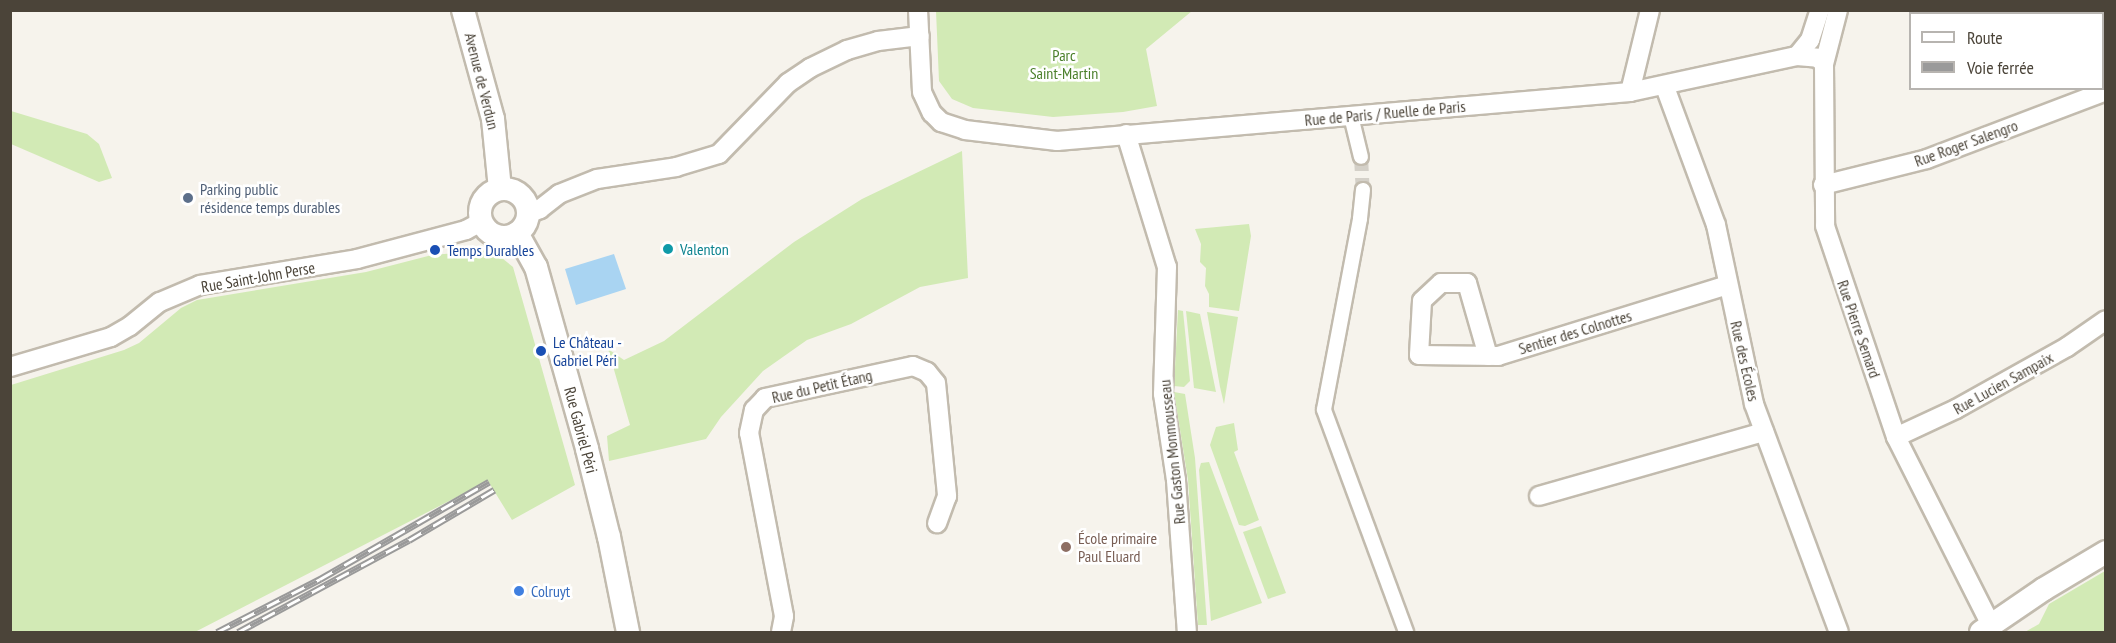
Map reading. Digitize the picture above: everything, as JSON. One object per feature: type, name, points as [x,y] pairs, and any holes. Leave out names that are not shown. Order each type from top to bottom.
[{"type":"street","name":"Avenue de Verdun","points":[[463,10],[494,119],[500,189]]},
{"type":"street","points":[[522,224],[527,205],[517,192],[500,189],[485,197],[480,213],[482,222],[486,230],[501,237],[522,224],[559,194],[597,179],[676,167],[718,154],[788,83],[810,68],[858,47],[878,41],[920,36],[918,10]]},
{"type":"street","points":[[1630,92],[1650,10]]},
{"type":"street","points":[[1797,56],[1810,40],[1820,10]]},
{"type":"street","name":"Rue Pierre Semard","points":[[1838,10],[1824,64],[1825,226],[1896,437],[1986,629]]},
{"type":"street","name":"Rue de Paris / Ruelle de Paris","points":[[920,36],[922,92],[932,113],[941,122],[956,129],[1057,141],[1630,92],[1665,87],[1797,56],[1818,58],[1824,64]]},
{"type":"street","name":"Rue des Écoles","points":[[1665,87],[1716,225],[1754,404],[1839,633]]},
{"type":"street","name":"Rue Roger Salengro","points":[[1823,185],[1928,159],[2106,91]]},
{"type":"street","points":[[1351,116],[1361,157]]},
{"type":"street","name":"Rue Gaston Monmousseau","points":[[1126,134],[1167,267],[1163,394],[1176,480],[1187,633]]},
{"type":"street","points":[[1363,190],[1360,219],[1324,410],[1406,633]]},
{"type":"street","name":"Rue Saint-John Perse","points":[[10,367],[111,337],[130,326],[160,302],[200,285],[357,259],[466,230],[482,222]]},
{"type":"street","name":"Rue Gabriel Péri","points":[[522,224],[587,449],[609,537],[628,633]]},
{"type":"street","name":"Sentier des Colnottes","points":[[1488,356],[1467,283],[1441,283],[1422,301],[1419,355],[1488,356],[1498,356],[1728,285]]},
{"type":"street","name":"Rue Lucien Sampaix","points":[[1896,437],[1966,404],[2067,347],[2106,320]]},
{"type":"street","name":"Rue du Petit Étang","points":[[782,633],[784,616],[749,433],[754,410],[765,398],[913,366],[927,372],[936,383],[947,496],[937,524]]},
{"type":"street","points":[[1539,496],[1764,432]]},
{"type":"street","points":[[1986,629],[2106,552]]},
{"type":"green space","name":"Parc Saint-Martin","points":[[936,10],[1192,11],[1146,49],[1157,106],[1123,112],[1053,117],[973,108],[952,99],[939,81]]},
{"type":"green space","points":[[11,111],[87,134],[99,144],[112,178],[99,182],[11,144]]},
{"type":"green space","points":[[962,151],[968,278],[920,287],[851,324],[807,340],[763,371],[721,417],[706,439],[609,461],[607,436],[630,425],[608,349],[624,360],[664,341],[794,242],[862,199]]},
{"type":"green space","points":[[1249,224],[1251,236],[1239,311],[1209,307],[1209,294],[1205,286],[1206,268],[1200,262],[1201,244],[1195,229]]},
{"type":"green space","points":[[492,250],[513,267],[575,485],[512,520],[488,481],[195,632],[11,632],[11,385],[124,350],[139,343],[181,308],[197,300],[366,272],[432,255]]},
{"type":"green space","points":[[1178,310],[1183,311],[1190,381],[1184,387],[1174,386]]},
{"type":"green space","points":[[1186,311],[1200,314],[1216,392],[1194,388]]},
{"type":"green space","points":[[1207,312],[1238,317],[1224,404],[1220,387]]},
{"type":"green space","points":[[1174,392],[1185,394],[1195,458],[1207,625],[1198,625],[1188,480]]},
{"type":"green space","points":[[1234,423],[1238,450],[1234,452],[1259,520],[1245,526],[1239,525],[1210,445],[1216,427]]},
{"type":"green space","points":[[1209,462],[1262,603],[1211,621],[1199,470],[1201,463]]},
{"type":"green space","points":[[1261,526],[1286,593],[1268,599],[1243,532]]},
{"type":"green space","points":[[2105,571],[2105,632],[2025,632],[2039,624],[2049,604]]},
{"type":"water","points":[[614,254],[626,289],[576,305],[565,269]]},
{"type":"tunnel","points":[[1361,157],[1363,190]]},
{"type":"railway","points":[[217,632],[320,579],[489,482]]},
{"type":"railway","points":[[238,632],[409,540],[494,490]]},
{"type":"place","name":"Parking public résidence temps durables","points":[[188,198]]},
{"type":"place","name":"Valenton","points":[[668,249]]},
{"type":"place","name":"Temps Durables","points":[[435,250]]},
{"type":"place","name":"Le Château - Gabriel Péri","points":[[541,351]]},
{"type":"place","name":"École primaire Paul Eluard","points":[[1066,547]]},
{"type":"place","name":"Colruyt","points":[[519,591]]}]
